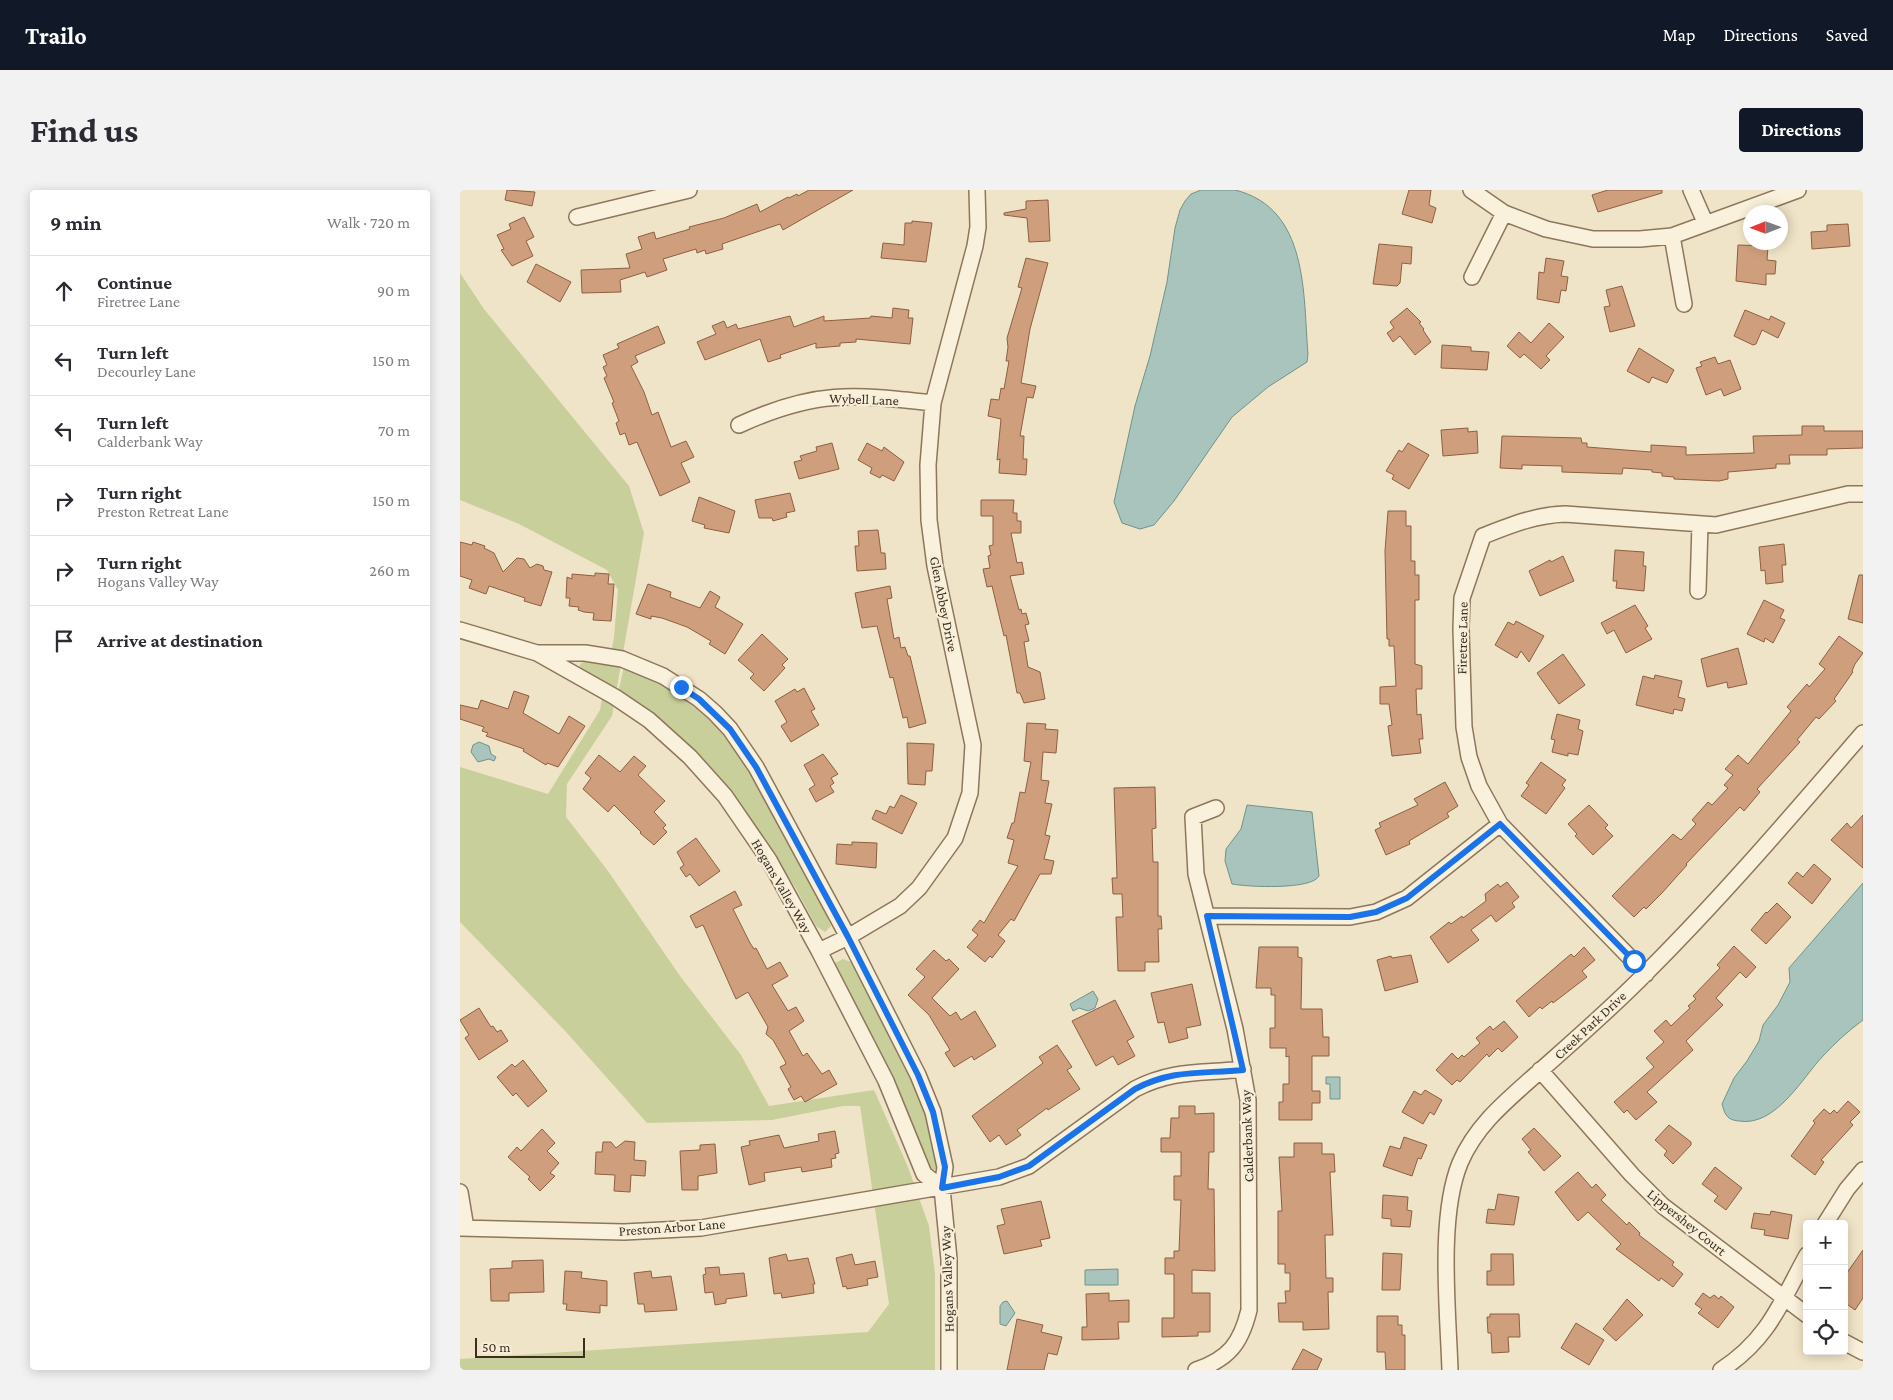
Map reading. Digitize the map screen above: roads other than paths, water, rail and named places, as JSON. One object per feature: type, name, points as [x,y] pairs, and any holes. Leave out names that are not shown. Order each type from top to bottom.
[{"type":"street","points":[[577,216],[689,190]]},
{"type":"street","name":"Glen Abbey Drive","points":[[818,952],[848,937],[900,906],[919,888],[955,838],[970,793],[973,745],[970,722],[940,595],[929,520],[928,465],[933,403],[972,266],[978,227],[977,190]]},
{"type":"street","points":[[1471,190],[1504,212],[1546,229],[1593,239],[1640,240],[1672,236],[1705,222],[1798,190]]},
{"type":"street","points":[[1691,190],[1705,222]]},
{"type":"street","points":[[1472,276],[1504,212]]},
{"type":"street","points":[[1672,236],[1684,304]]},
{"type":"street","name":"Wybell Lane","points":[[739,425],[772,410],[820,397],[872,396],[933,403]]},
{"type":"street","name":"Firetree Lane","points":[[1646,974],[1500,824],[1479,786],[1469,757],[1464,719],[1461,629],[1462,598],[1483,536],[1525,520],[1558,514],[1700,524],[1726,523],[1848,494],[1863,494]]},
{"type":"street","points":[[1698,591],[1700,524]]},
{"type":"street","name":"Hogans Valley Way","points":[[460,630],[537,653],[615,697],[649,720],[690,757],[725,796],[769,860],[818,952],[886,1082],[924,1174],[942,1188]]},
{"type":"street","name":"Hogans Valley Way","points":[[537,653],[586,653],[622,660],[663,676],[699,699],[715,713],[730,729],[756,767],[848,937],[918,1075],[933,1112],[945,1167],[942,1188],[949,1259],[949,1370]]},
{"type":"street","name":"Creek Park Drive","points":[[1450,1370],[1448,1218],[1453,1183],[1472,1140],[1512,1094],[1646,974],[1724,893],[1863,733]]},
{"type":"street","name":"Calderbank Way","points":[[1196,1370],[1219,1361],[1229,1352],[1238,1341],[1249,1310],[1248,1100],[1243,1070],[1196,874],[1193,817],[1216,808]]},
{"type":"street","points":[[1207,916],[1350,917],[1376,912],[1393,906],[1414,892],[1500,824]]},
{"type":"street","name":"Preston Arbor Lane","points":[[463,1228],[624,1232],[701,1228],[999,1177],[1029,1166],[1135,1089],[1151,1080],[1168,1075],[1191,1072],[1243,1070]]},
{"type":"street","name":"Lippershey Court","points":[[1540,1070],[1632,1176],[1662,1206],[1803,1312]]},
{"type":"street","points":[[1828,1220],[1863,1170]]},
{"type":"street","points":[[460,1192],[463,1228]]},
{"type":"street","points":[[1721,1370],[1750,1349],[1786,1299],[1803,1263]]},
{"type":"street","points":[[1848,1344],[1863,1352]]},
{"type":"water","points":[[1201,190],[1235,190],[1259,200],[1277,215],[1289,234],[1297,257],[1302,281],[1307,362],[1268,387],[1232,417],[1174,501],[1154,525],[1140,529],[1122,523],[1114,502],[1135,406],[1150,356],[1167,282],[1175,228],[1180,210],[1191,194]]},
{"type":"water","points":[[479,742],[489,746],[491,754],[496,757],[494,761],[489,759],[478,762],[471,752],[473,745]]},
{"type":"water","points":[[1247,805],[1312,812],[1319,876],[1305,884],[1251,886],[1232,884],[1225,861],[1226,849],[1241,829]]},
{"type":"water","points":[[1863,883],[1863,1020],[1828,1051],[1797,1088],[1776,1109],[1752,1121],[1739,1121],[1729,1118],[1722,1104],[1734,1078],[1759,1041],[1763,1025],[1778,1005],[1790,982],[1789,968]]},
{"type":"water","points":[[1093,991],[1098,999],[1095,1008],[1088,1011],[1079,1008],[1073,1011],[1070,1004]]},
{"type":"water","points":[[1326,1077],[1340,1077],[1340,1099],[1330,1099],[1330,1084],[1326,1084]]},
{"type":"water","points":[[1118,1269],[1118,1285],[1085,1285],[1085,1270]]},
{"type":"water","points":[[1007,1301],[1015,1313],[1006,1326],[1000,1324],[1000,1306],[1003,1302]]}]
